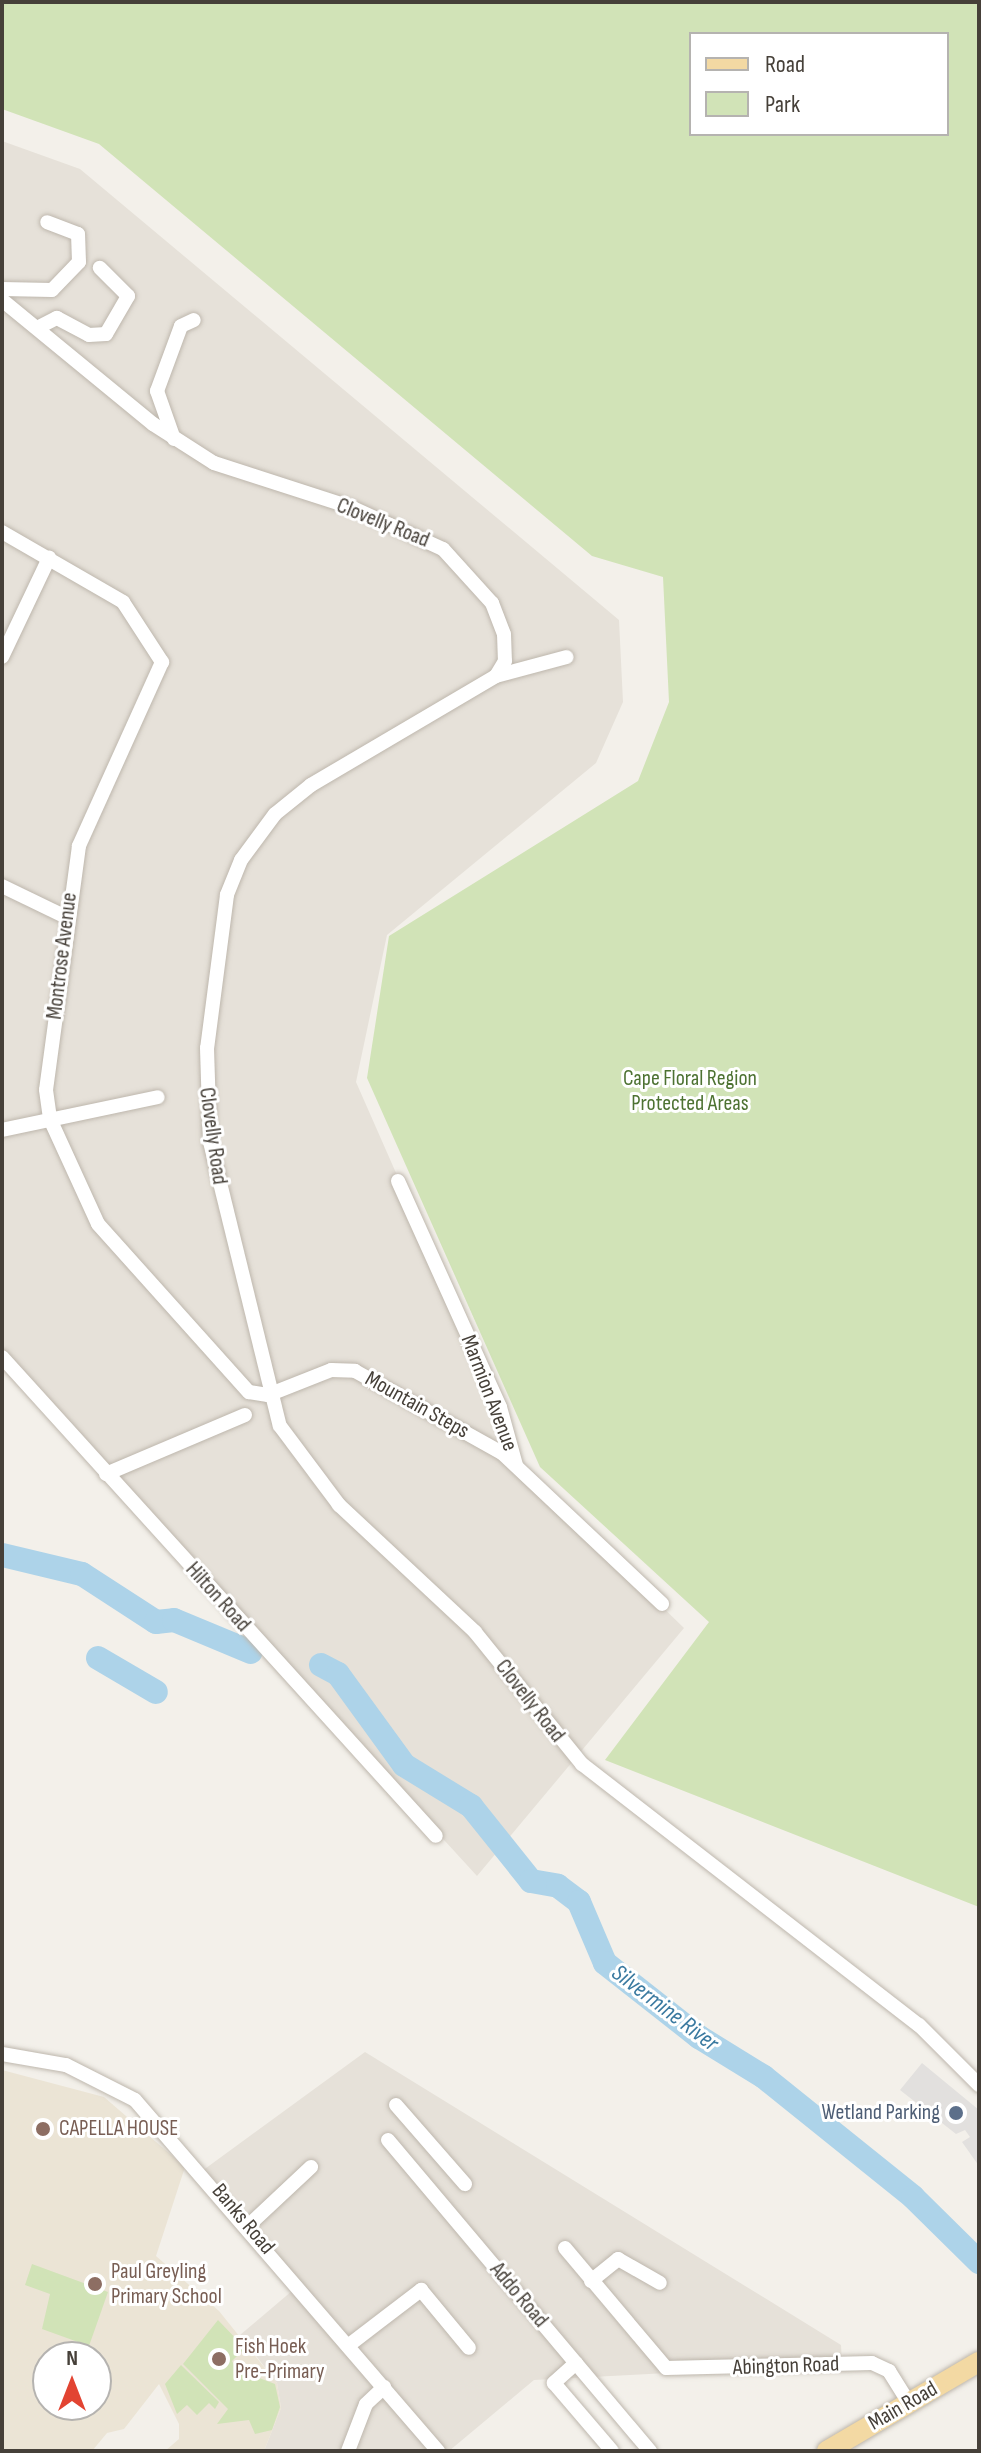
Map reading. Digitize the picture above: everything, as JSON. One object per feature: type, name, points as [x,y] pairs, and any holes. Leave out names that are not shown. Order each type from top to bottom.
[{"type":"main road","name":"Main Road","points":[[827,2451],[979,2362]]},
{"type":"street","points":[[2,289],[52,290],[79,262],[78,234],[47,222]]},
{"type":"street","points":[[41,326],[57,318],[89,335],[106,334],[128,296],[100,268]]},
{"type":"street","name":"Clovelly Road","points":[[2,300],[41,326],[174,439],[235,473],[353,508],[443,549],[499,617],[506,653],[496,676],[311,785],[275,814],[241,860],[227,895],[204,1084],[210,1142],[268,1395],[285,1436],[333,1498],[475,1632],[582,1764],[919,2025],[979,2085]]},
{"type":"street","points":[[174,439],[157,391],[181,326],[194,320]]},
{"type":"street","name":"Montrose Avenue","points":[[2,532],[123,602],[162,662],[79,846],[66,917],[46,1090],[50,1119],[103,1232],[233,1379],[268,1395]]},
{"type":"street","points":[[2,657],[49,558]]},
{"type":"street","points":[[496,676],[567,657]]},
{"type":"street","points":[[2,886],[66,917]]},
{"type":"street","points":[[2,1130],[158,1097]]},
{"type":"street","name":"Marmion Avenue","points":[[398,1181],[500,1407],[516,1465],[662,1604]]},
{"type":"street","name":"Hilton Road","points":[[2,1357],[436,1836]]},
{"type":"street","name":"Mountain Steps","points":[[268,1395],[349,1369],[516,1465]]},
{"type":"street","points":[[106,1474],[245,1415]]},
{"type":"street","name":"Banks Road","points":[[2,2054],[66,2065],[135,2100],[249,2225],[438,2451]]},
{"type":"street","points":[[396,2105],[465,2184]]},
{"type":"street","name":"Addo Road","points":[[388,2140],[650,2451]]},
{"type":"street","points":[[403,2158],[426,2141]]},
{"type":"street","points":[[249,2225],[311,2167]]},
{"type":"street","points":[[565,2248],[591,2281],[618,2259],[660,2283]]},
{"type":"street","name":"Abington Road","points":[[591,2281],[650,2354],[670,2369],[872,2363],[889,2371],[909,2403]]},
{"type":"street","points":[[349,2345],[421,2290],[469,2348]]},
{"type":"street","points":[[576,2363],[554,2383],[612,2451]]},
{"type":"street","points":[[348,2451],[366,2404],[384,2387]]},
{"type":"shaded area","points":[[2,141],[80,169],[619,620],[623,702],[596,763],[387,935],[356,1082],[499,1407],[516,1465],[684,1628],[477,1876],[2,1357]]},
{"type":"shaded area","points":[[365,2052],[841,2345],[842,2364],[534,2380],[449,2451],[264,2451],[281,2408],[277,2383],[240,2335],[299,2285],[202,2171]]},
{"type":"shaded area","name":"Wetland Parking","points":[[922,2063],[979,2110],[979,2166],[962,2142],[970,2137],[965,2130],[956,2134],[900,2090]]},
{"type":"shaded area","name":"Paul Greyling Primary School","points":[[2,2070],[104,2097],[185,2167],[156,2256],[219,2311],[277,2383],[281,2408],[264,2451],[165,2451],[179,2439],[179,2424],[159,2384],[124,2429],[107,2433],[92,2451],[2,2451]]},
{"type":"green space","name":"Cape Floral Region Protected Areas","points":[[2,2],[979,2],[979,1907],[605,1760],[709,1622],[540,1467],[367,1078],[389,936],[638,781],[669,702],[663,577],[592,556],[99,144],[2,109]]},
{"type":"green space","points":[[32,2264],[108,2292],[91,2341],[75,2341],[42,2329],[50,2294],[25,2285]]},
{"type":"green space","points":[[218,2320],[245,2348],[232,2361],[236,2369],[275,2384],[280,2407],[272,2430],[255,2434],[249,2420],[217,2424],[228,2409],[183,2364]]},
{"type":"green space","points":[[181,2365],[219,2402],[215,2409],[209,2403],[197,2415],[187,2405],[177,2414],[165,2384]]},
{"type":"waterway","name":"Silvermine River","points":[[2,1555],[82,1574],[156,1622],[174,1620],[251,1652]]},
{"type":"waterway","points":[[98,1658],[156,1692]]},
{"type":"waterway","name":"Silvermine River","points":[[321,1665],[338,1674],[404,1765],[471,1806],[531,1881],[558,1886],[579,1902],[605,1963],[699,2037],[764,2077],[913,2197],[979,2262]]},
{"type":"place","name":"Wetland Parking","points":[[956,2113]]},
{"type":"place","name":"CAPELLA HOUSE","points":[[43,2129]]},
{"type":"place","name":"Paul Greyling Primary School","points":[[95,2284]]},
{"type":"place","name":"Fish Hoek Pre-Primary","points":[[219,2359]]}]
